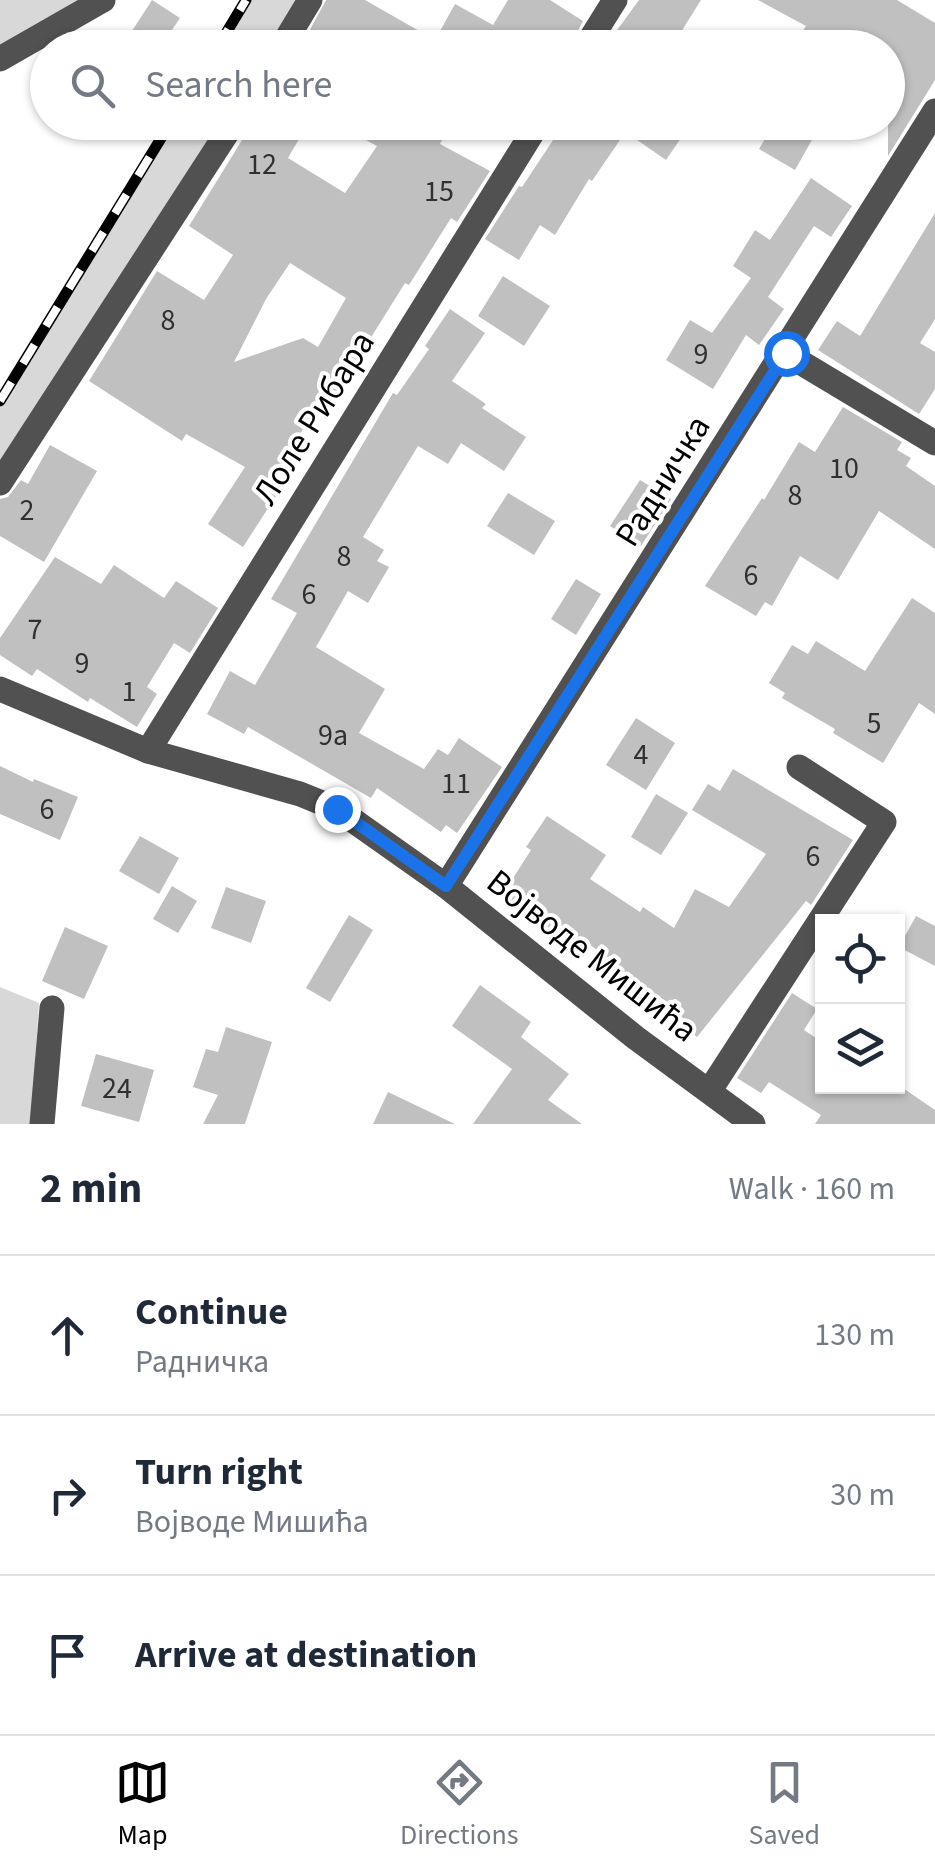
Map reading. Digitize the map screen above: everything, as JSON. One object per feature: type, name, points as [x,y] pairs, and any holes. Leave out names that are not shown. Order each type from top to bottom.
[{"type":"street","points":[[51,30],[104,0]]},
{"type":"street","points":[[292,30],[310,0]]},
{"type":"street","points":[[596,30],[615,0]]},
{"type":"street","points":[[0,59],[30,42]]},
{"type":"street","name":"Радничка","points":[[446,886],[786,353],[935,111]]},
{"type":"street","points":[[0,483],[222,140]]},
{"type":"street","name":"Лоле Рибара","points":[[148,751],[527,140]]},
{"type":"street","points":[[786,353],[935,443]]},
{"type":"street","name":"Војводе Мишића","points":[[0,689],[148,751],[300,794],[337,809],[446,886],[636,1038],[753,1124]]},
{"type":"street","points":[[710,1090],[884,822],[799,766]]},
{"type":"street","points":[[42,1124],[52,1008]]},
{"type":"shaded area","points":[[0,0],[82,0],[0,47]]},
{"type":"shaded area","points":[[247,0],[310,0],[290,30],[230,30]]},
{"type":"shaded area","points":[[163,140],[220,140],[0,484],[0,408]]},
{"type":"shaded area","points":[[0,987],[39,1003],[31,1124],[0,1124]]},
{"type":"building","points":[[152,0],[180,18],[172,30],[133,30]]},
{"type":"building","points":[[326,0],[365,0],[418,30],[310,30]]},
{"type":"building","points":[[508,0],[550,0],[583,21],[578,30],[441,30],[455,4],[493,25]]},
{"type":"building","points":[[639,0],[701,0],[682,30],[617,30]]},
{"type":"building","points":[[758,0],[897,0],[935,23],[935,80],[905,129],[905,30],[803,30],[806,26]]},
{"type":"building","points":[[242,140],[298,140],[288,158],[345,193],[377,146],[366,140],[442,140],[440,144],[490,171],[457,222],[451,218],[409,285],[405,283],[325,411],[322,409],[317,416],[312,413],[268,491],[276,496],[243,547],[208,524],[245,467],[186,434],[182,441],[89,381],[157,271],[204,300],[233,255],[189,226]],"holes":[[[290,263],[346,298],[318,347],[303,338],[234,362],[266,299]]]},
{"type":"building","points":[[553,140],[620,140],[592,181],[589,179],[555,235],[540,225],[519,260],[485,239],[519,186],[522,187]]},
{"type":"building","points":[[637,140],[680,140],[666,160]]},
{"type":"building","points":[[764,140],[812,140],[795,170],[759,149]]},
{"type":"building","points":[[888,140],[898,140],[888,156]]},
{"type":"building","points":[[811,178],[852,206],[831,237],[814,226],[768,297],[784,309],[759,345],[746,335],[713,389],[666,360],[690,320],[712,333],[751,278],[733,266],[755,230],[770,240]]},
{"type":"building","points":[[935,213],[935,319],[920,343],[935,352],[935,389],[919,414],[818,350],[837,321],[860,336]]},
{"type":"building","points":[[503,276],[550,306],[524,346],[478,316]]},
{"type":"building","points":[[450,309],[485,333],[452,381],[486,404],[482,408],[526,437],[504,471],[461,443],[448,464],[418,446],[363,537],[384,550],[377,561],[389,567],[368,603],[348,591],[316,647],[385,689],[359,733],[424,769],[438,749],[448,755],[459,738],[502,767],[457,833],[446,825],[441,832],[377,788],[371,798],[248,727],[244,734],[207,714],[230,671],[255,685],[297,613],[271,599],[393,393],[397,395],[429,349],[425,346]]},
{"type":"building","points":[[843,407],[902,442],[897,450],[911,458],[906,466],[935,486],[935,549],[879,511],[838,580],[800,556],[772,606],[765,602],[756,616],[705,586],[799,442],[815,452]]},
{"type":"building","points":[[50,445],[97,471],[44,562],[0,536],[0,499],[8,497],[21,480],[28,484]]},
{"type":"building","points":[[640,480],[671,499],[641,546],[610,526]]},
{"type":"building","points":[[508,493],[555,521],[534,555],[487,526]]},
{"type":"building","points":[[55,557],[101,584],[114,565],[164,598],[176,581],[218,608],[190,653],[174,643],[147,687],[157,694],[137,727],[37,669],[32,676],[0,655],[0,638]]},
{"type":"building","points":[[576,579],[601,594],[576,635],[551,619]]},
{"type":"building","points":[[912,598],[935,613],[935,714],[919,703],[883,763],[782,698],[785,693],[769,683],[792,645],[808,654],[816,641],[865,671]]},
{"type":"building","points":[[636,718],[675,743],[646,790],[606,765]]},
{"type":"building","points":[[0,766],[78,797],[60,840],[0,814]]},
{"type":"building","points":[[733,769],[853,840],[811,905],[806,901],[697,1037],[662,1009],[667,1002],[609,958],[560,925],[556,933],[501,897],[547,816],[606,855],[590,879],[640,912],[643,907],[674,928],[695,889],[729,907],[766,854],[692,810],[708,784],[720,791]]},
{"type":"building","points":[[656,794],[688,813],[661,855],[631,837]]},
{"type":"building","points":[[140,836],[179,858],[159,894],[119,871]]},
{"type":"building","points":[[172,886],[197,901],[178,933],[153,919]]},
{"type":"building","points":[[226,887],[266,901],[251,943],[211,928]]},
{"type":"building","points":[[349,915],[373,930],[330,1002],[306,988]]},
{"type":"building","points":[[916,916],[935,926],[935,966],[905,950],[905,936]]},
{"type":"building","points":[[65,927],[108,946],[84,999],[42,981]]},
{"type":"building","points":[[480,985],[531,1022],[521,1037],[569,1074],[548,1100],[582,1124],[473,1124],[512,1069],[452,1026]]},
{"type":"building","points":[[792,993],[815,1008],[804,1030],[815,1037],[815,1094],[905,1094],[905,1089],[935,1110],[935,1124],[815,1124],[821,1115],[769,1082],[761,1093],[737,1078]]},
{"type":"building","points":[[226,1027],[272,1042],[245,1124],[203,1124],[218,1095],[193,1087],[206,1049],[218,1052]]},
{"type":"building","points":[[96,1054],[154,1070],[139,1122],[81,1106]]},
{"type":"building","points":[[388,1092],[455,1124],[373,1124]]},
{"type":"railway","points":[[228,30],[246,0]]},
{"type":"railway","points":[[0,401],[160,140]]},
{"type":"route","points":[[337,809],[446,886],[786,353]]}]
